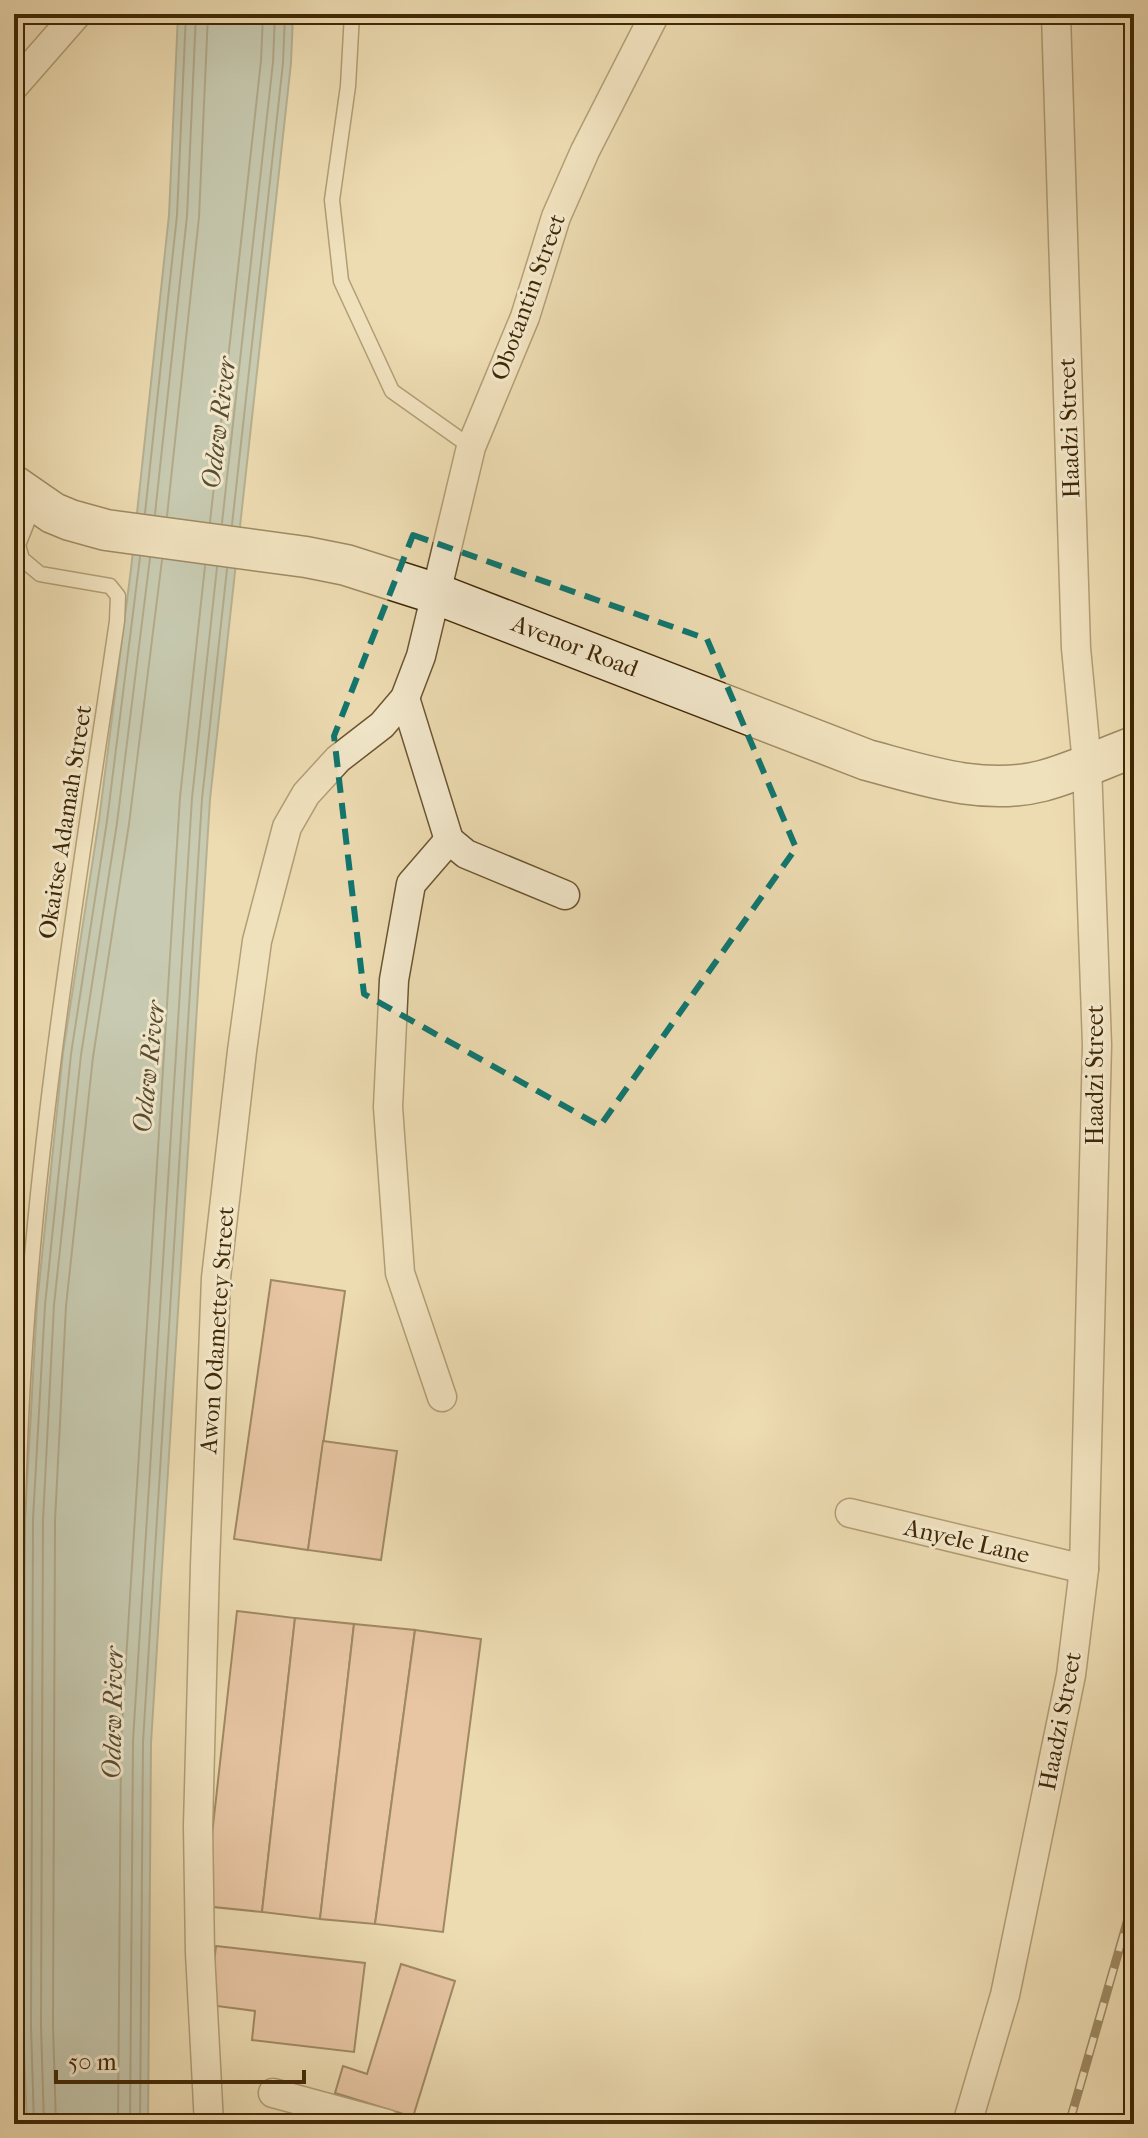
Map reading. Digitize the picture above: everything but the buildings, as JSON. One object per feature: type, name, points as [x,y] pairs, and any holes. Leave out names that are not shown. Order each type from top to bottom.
[{"type":"street","points":[[14,86],[77,14]]},
{"type":"street","name":"Obotantin Street","points":[[434,593],[471,447],[525,317],[556,217],[585,151],[655,14]]},
{"type":"street","name":"Haadzi Street","points":[[967,2124],[1005,1995],[1071,1675],[1084,1569],[1097,1045],[1087,764],[1076,648],[1056,14]]},
{"type":"street","name":"Avenor Road","points":[[25,493],[53,513],[106,530],[346,565],[434,593],[867,760],[924,775],[974,785],[1015,785],[1042,781],[1134,747]]},
{"type":"street","name":"Awon Odamettey Street","points":[[209,2124],[200,1953],[198,1826],[216,1278],[257,941],[287,827],[306,794],[338,759],[382,725],[405,698],[421,656],[434,593]]},
{"type":"street","points":[[405,698],[449,840],[466,854],[565,895]]},
{"type":"street","points":[[442,1397],[400,1273],[388,1107],[394,980],[411,884],[449,840]]},
{"type":"street","name":"Anyele Lane","points":[[850,1513],[1084,1569]]},
{"type":"street","points":[[273,2093],[387,2124]]},
{"type":"lane","points":[[352,14],[348,86],[332,200],[341,281],[392,391],[471,447]]},
{"type":"lane","name":"Okaitse Adamah Street","points":[[14,1750],[17,1517],[24,1362],[36,1227],[62,983],[117,621],[118,596],[110,586],[40,574],[22,559],[18,545],[25,493]]},
{"type":"lane","points":[[14,2087],[15,2124]]},
{"type":"highlighted area","points":[[413,535],[707,639],[796,848],[600,1126],[364,994],[334,736]]},
{"type":"water","name":"Odaw River","points":[[178,14],[293,14],[291,63],[210,799],[151,1743],[148,2124],[27,2124],[23,2026],[25,1519],[37,1304],[63,1053],[99,820],[131,569],[169,215]]},
{"type":"railway","points":[[1069,2124],[1134,1898]]}]
